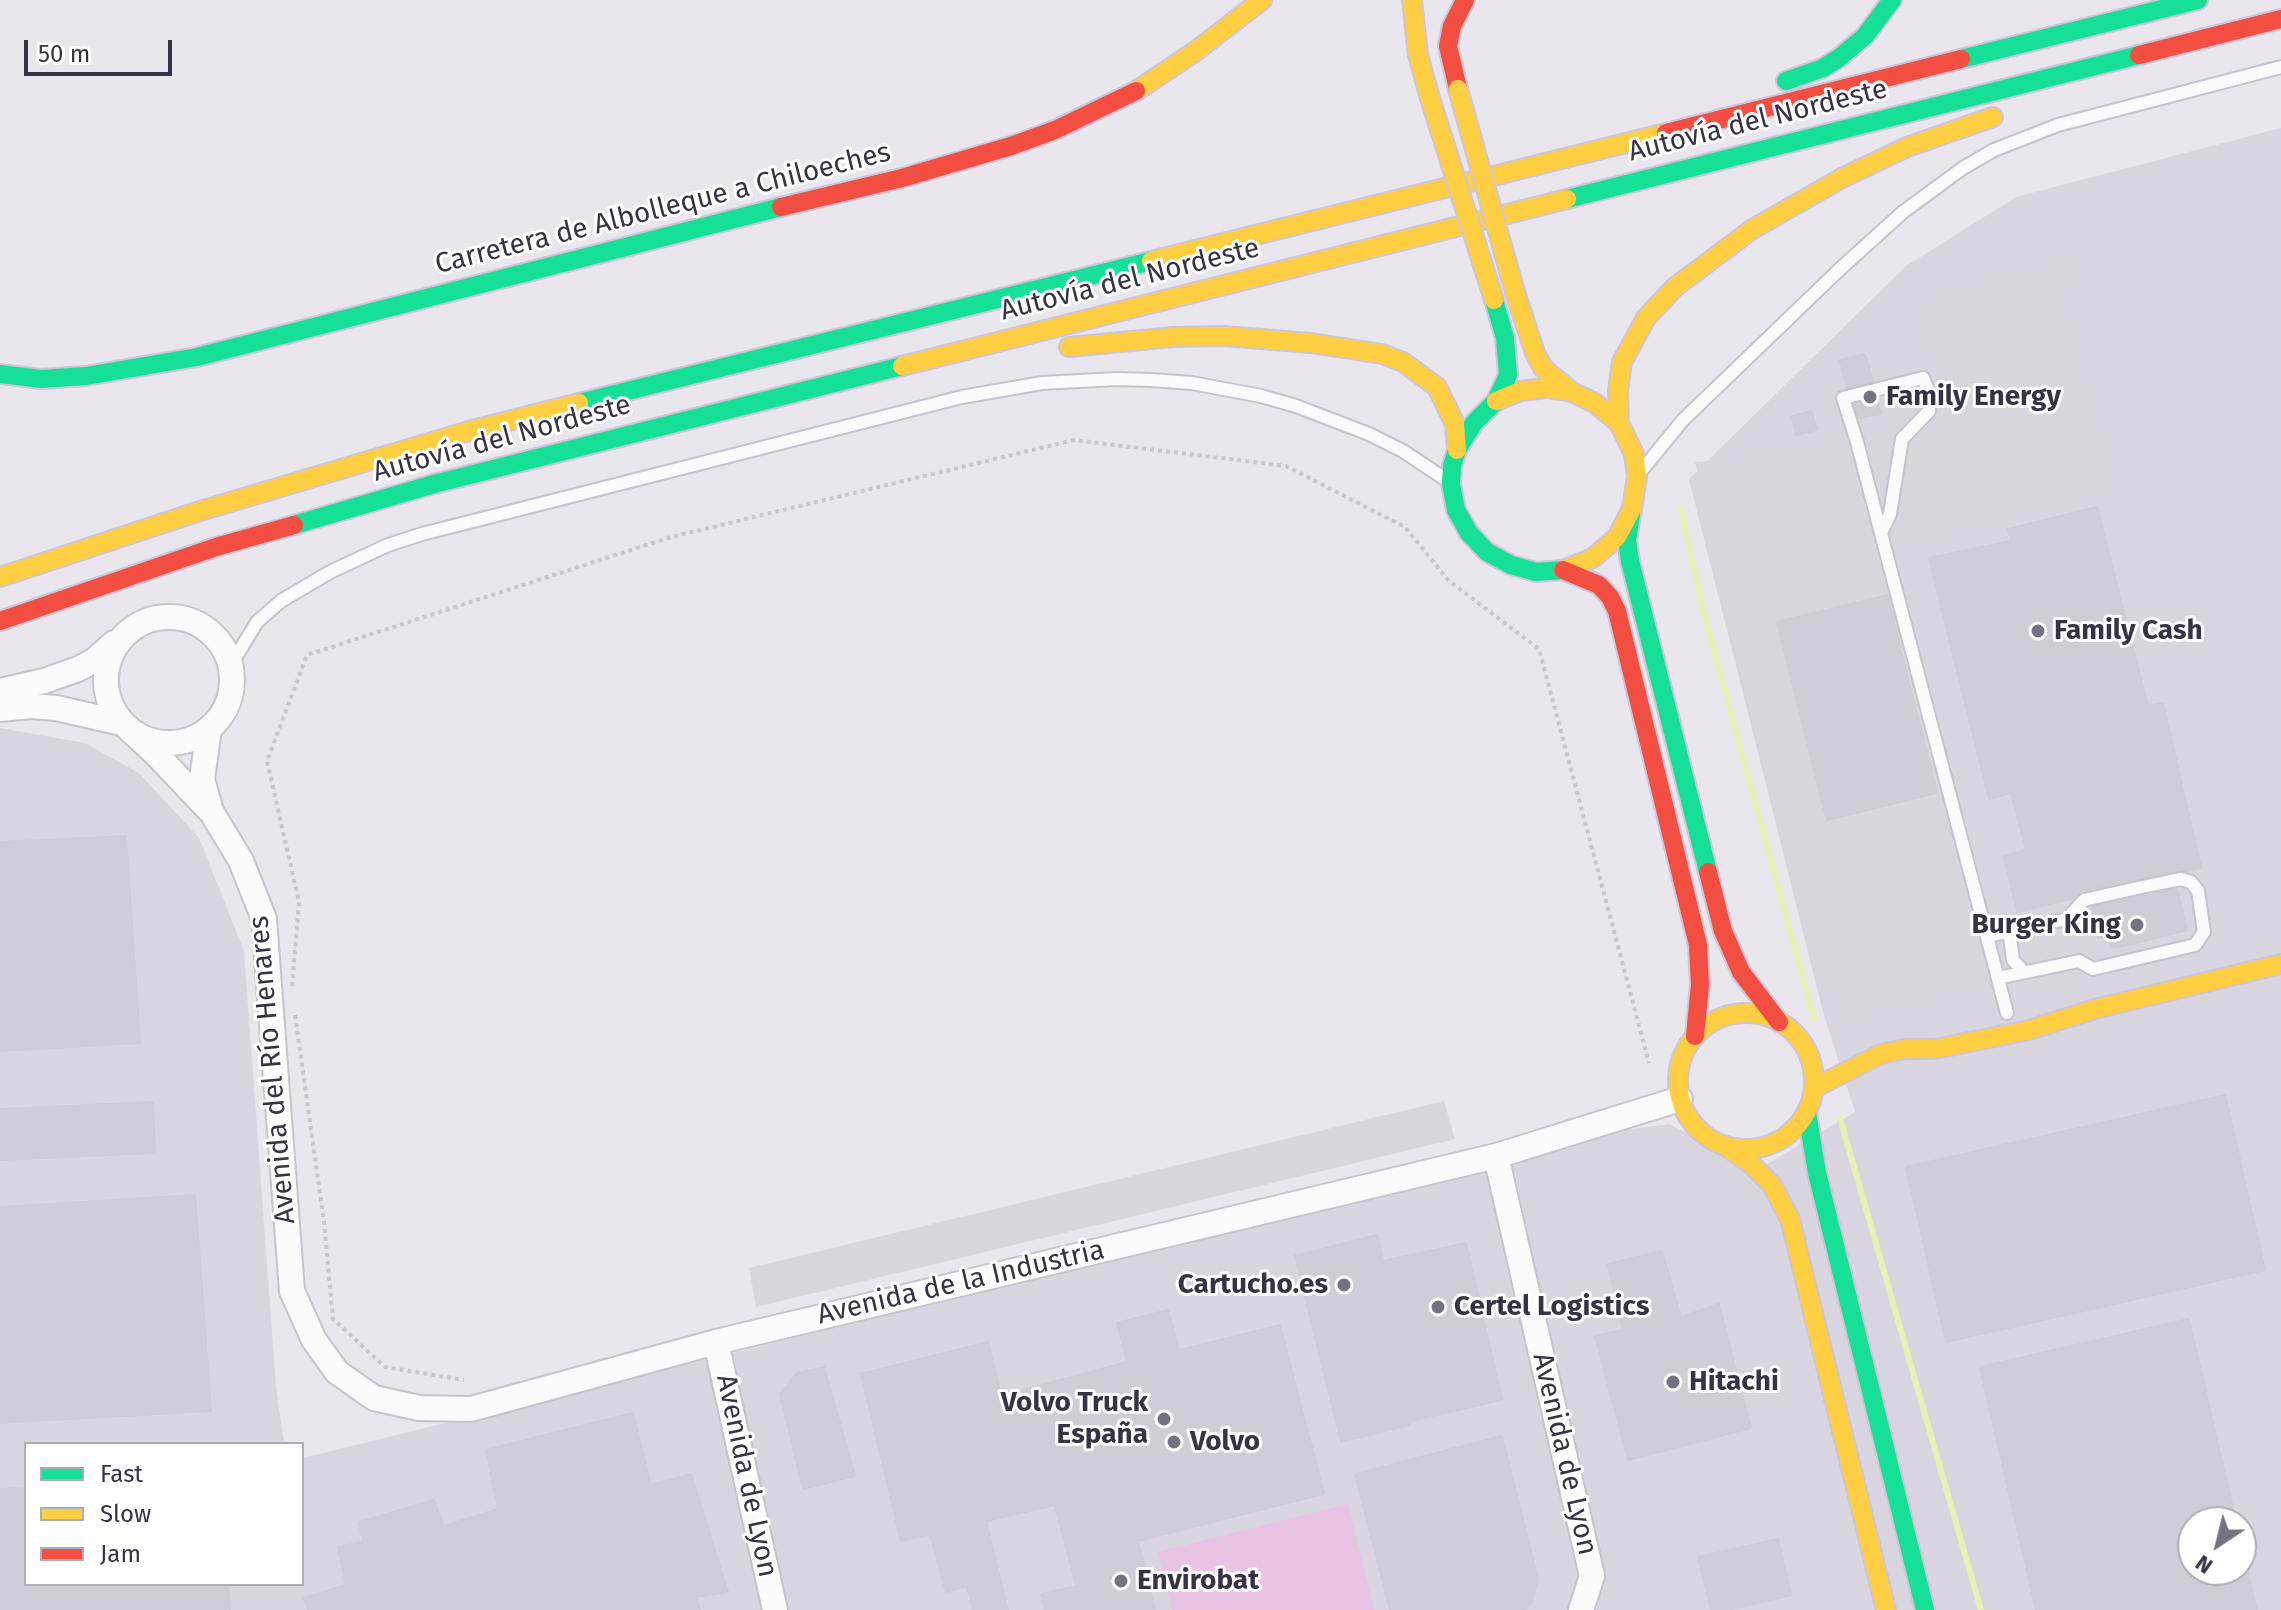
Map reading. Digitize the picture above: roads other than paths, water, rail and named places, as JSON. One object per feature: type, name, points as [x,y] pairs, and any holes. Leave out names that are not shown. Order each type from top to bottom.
[{"type":"main road","name":"Carretera de Albolleque a Chiloeches","points":[[0,374],[41,379],[86,376],[197,357],[726,220],[902,178],[1011,146],[1125,98],[1193,53],[1262,0]]},
{"type":"main road","points":[[1412,0],[1418,55],[1494,300],[1509,360],[1508,375],[1496,401],[1474,423],[1457,450],[1451,484],[1456,510],[1469,533],[1487,552],[1511,565],[1536,572],[1563,570],[1593,558],[1617,537],[1632,509]]},
{"type":"main road","points":[[1465,0],[1452,26],[1448,46],[1515,292],[1535,353],[1543,368],[1572,392],[1595,403],[1619,423]]},
{"type":"main road","points":[[1770,86],[1804,76],[1839,58],[1872,28],[1892,0]]},
{"type":"main road","name":"Autovía del Nordeste","points":[[0,577],[200,511],[469,431],[2198,0]]},
{"type":"main road","name":"Autovía del Nordeste","points":[[0,621],[216,547],[434,484],[2281,19]]},
{"type":"main road","points":[[2152,71],[2189,57],[2241,29]]},
{"type":"main road","points":[[1779,1022],[1741,972],[1723,931],[1630,561],[1627,540],[1637,476],[1634,454],[1619,423],[1618,390],[1622,362],[1646,318],[1675,287],[1751,230],[1842,178],[1907,147],[2011,112]]},
{"type":"main road","points":[[1552,161],[1623,124]]},
{"type":"main road","points":[[1057,350],[1173,337],[1224,336],[1311,343],[1382,354],[1403,362],[1437,387],[1455,424],[1457,450]]},
{"type":"main road","name":"Carretera de Albolleque a Chiloeches","points":[[0,390],[41,379]]},
{"type":"main road","points":[[1496,401],[1520,391],[1547,388],[1572,392]]},
{"type":"main road","points":[[434,484],[624,455],[803,410]]},
{"type":"main road","points":[[1563,570],[1599,585],[1617,611],[1698,945],[1700,985],[1695,1036]]},
{"type":"main road","points":[[1814,1088],[1881,1054],[1905,1049],[1935,1049],[2029,1030],[2095,1009],[2281,964]]},
{"type":"main road","points":[[1935,1049],[1951,1036],[2006,1024],[2016,1012],[2095,1009]]},
{"type":"main road","points":[[1728,1148],[1751,1150],[1774,1144],[1793,1132],[1807,1113],[1814,1088],[1814,1071],[1805,1046],[1797,1035],[1779,1022],[1762,1015],[1743,1013],[1725,1017],[1709,1024],[1695,1036],[1685,1050],[1680,1066],[1680,1099],[1690,1121],[1707,1137],[1750,1163],[1772,1185],[1790,1219],[1886,1610]]},
{"type":"main road","points":[[1905,1049],[1943,1030],[1969,1023]]},
{"type":"main road","points":[[1805,1046],[1881,1054]]},
{"type":"main road","points":[[1807,1113],[1817,1173],[1925,1610]]},
{"type":"street","points":[[0,691],[78,669],[95,660],[143,622],[165,616],[187,619],[206,629],[222,645],[231,665],[229,700],[221,716],[209,729],[191,740],[170,743],[149,740],[126,727],[56,708],[31,706],[0,709]]},
{"type":"street","points":[[125,634],[113,649],[106,668],[106,688],[111,706],[126,727]]},
{"type":"street","name":"Avenida del Río Henares","points":[[126,727],[212,813],[241,861],[264,919],[292,1291]]},
{"type":"street","name":"Avenida del Río Henares","points":[[209,729],[202,779],[212,813]]},
{"type":"street","name":"Avenida de la Industria","points":[[292,1291],[314,1340],[337,1372],[374,1398],[419,1408],[471,1409],[716,1342],[1496,1156],[1680,1099]]},
{"type":"street","name":"Avenida de Lyon","points":[[1496,1156],[1592,1576],[1581,1610]]},
{"type":"street","name":"Avenida de Lyon","points":[[716,1342],[775,1610]]},
{"type":"lane","points":[[1637,476],[1683,420],[1797,309],[1903,212],[1963,168],[2014,141],[2058,125],[2281,67]]},
{"type":"lane","points":[[1881,533],[1890,514],[1902,439],[1929,411],[1929,393],[1923,378],[1843,398],[1998,978],[2016,1012]]},
{"type":"lane","points":[[231,665],[257,622],[274,606],[330,572],[388,545],[962,397],[1042,383],[1151,380],[1192,383],[1261,396],[1369,434],[1403,451],[1451,484]]},
{"type":"lane","points":[[1988,936],[2067,919],[2084,900],[2155,884],[2181,879],[2191,882],[2198,891],[2204,932],[2195,945],[2093,969],[2079,961],[1998,978]]},
{"type":"lane","points":[[2009,931],[2013,960],[2024,972]]},
{"type":"waterway","points":[[1681,509],[1705,617],[1814,1019]]},
{"type":"waterway","points":[[1840,1118],[1981,1610]]},
{"type":"place","name":"Family Energy","points":[[1870,397]]},
{"type":"place","name":"Family Cash","points":[[2038,631]]},
{"type":"place","name":"Burger King","points":[[2137,925]]},
{"type":"place","name":"Cartucho.es","points":[[1344,1285]]},
{"type":"place","name":"Certel Logistics","points":[[1438,1307]]},
{"type":"place","name":"Hitachi","points":[[1673,1382]]},
{"type":"place","name":"Volvo Truck España","points":[[1164,1419]]},
{"type":"place","name":"Volvo","points":[[1174,1442]]},
{"type":"place","name":"Envirobat","points":[[1121,1581]]}]
